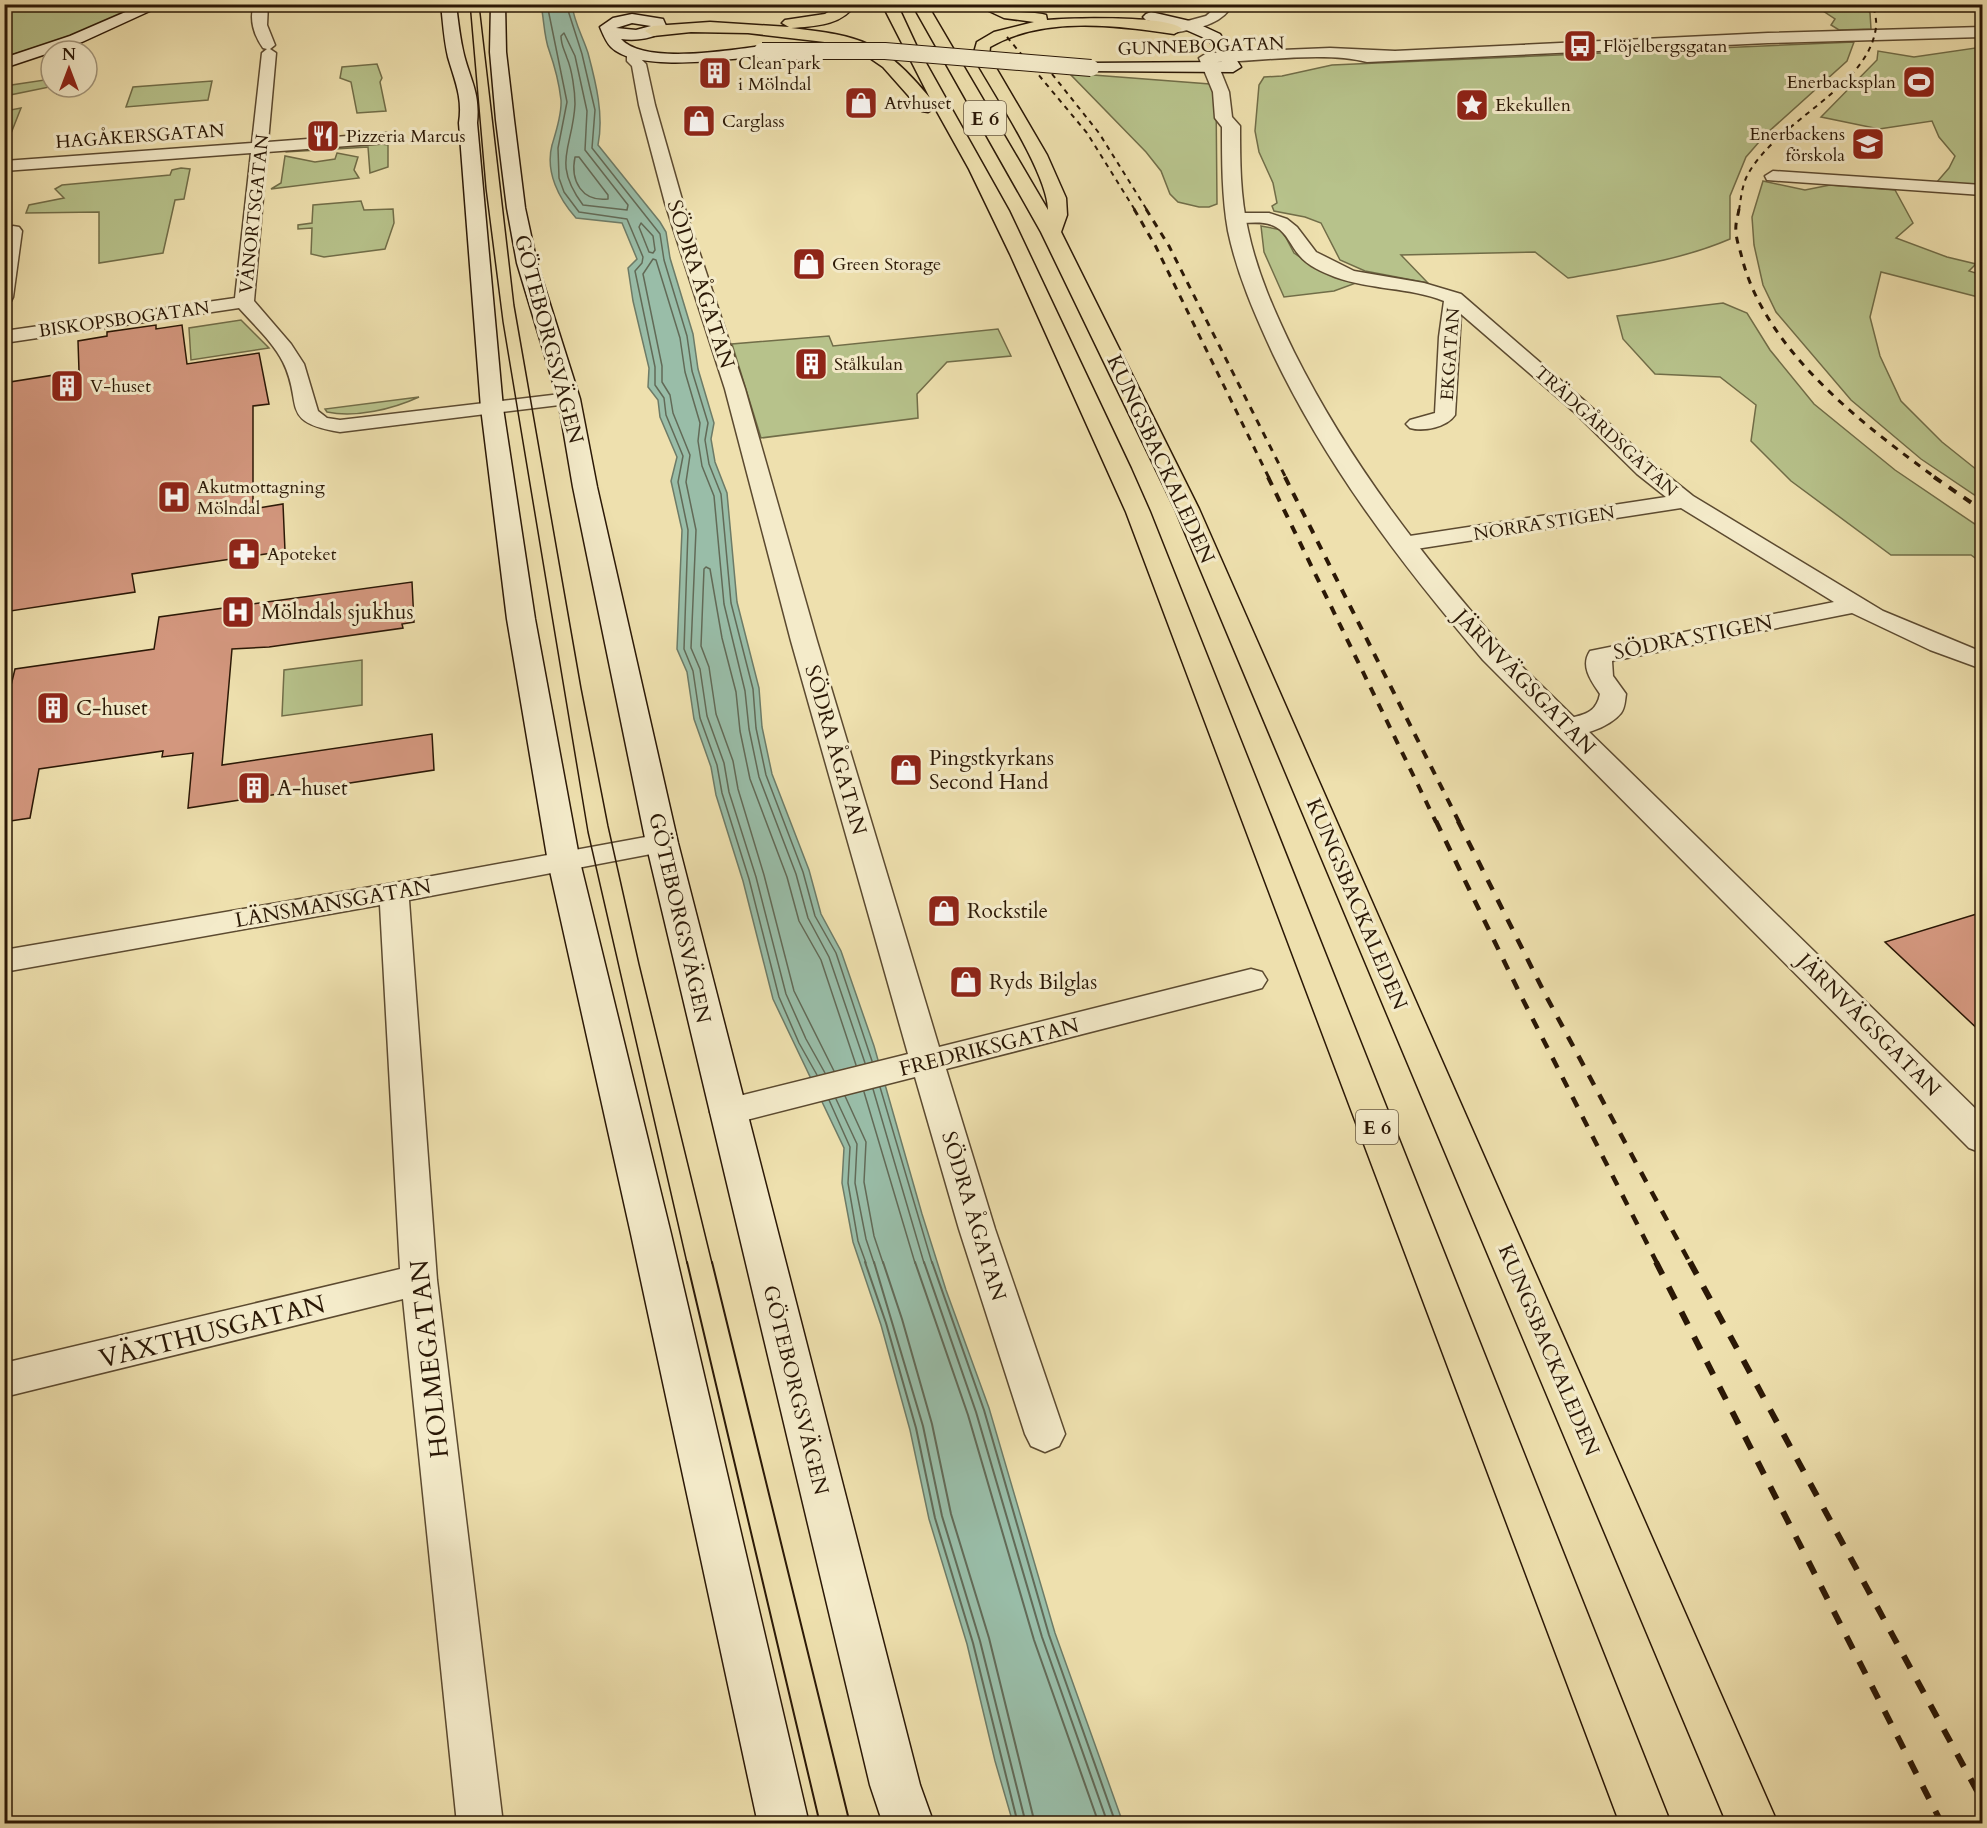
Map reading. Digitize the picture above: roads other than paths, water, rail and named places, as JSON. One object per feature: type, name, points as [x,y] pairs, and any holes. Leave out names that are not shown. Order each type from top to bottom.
[{"type":"highway","points":[[649,29],[799,22],[831,17],[842,12],[849,4]]},
{"type":"highway","name":"KUNGSBACKALEDEN","points":[[889,4],[976,167],[1053,320],[1138,512],[1646,1824]]},
{"type":"highway","name":"KUNGSBACKALEDEN","points":[[919,4],[1052,232],[1187,509],[1753,1824]]},
{"type":"highway","points":[[981,4],[994,11],[1026,17],[1151,17]]},
{"type":"highway","points":[[1052,232],[1057,215],[1057,198],[1038,156],[987,69],[981,56],[983,45],[990,39],[1011,30],[1048,25],[1135,24],[1179,35]]},
{"type":"highway","points":[[649,29],[744,27],[823,36],[861,46],[890,67],[921,98],[976,167]]},
{"type":"main road","points":[[4,63],[76,39],[158,4]]},
{"type":"main road","points":[[448,4],[456,56],[467,86],[470,108],[468,123],[471,171],[492,408],[521,619],[564,862],[654,1245],[774,1821]]},
{"type":"main road","name":"GÖTEBORGSVÄGEN","points":[[498,4],[498,52],[516,208],[527,263],[569,399],[585,487],[662,843],[895,1785],[909,1824]]},
{"type":"main road","points":[[615,4],[626,20],[649,29]]},
{"type":"main road","points":[[1151,17],[1179,35],[1197,42],[1209,63]]},
{"type":"main road","points":[[626,20],[610,25],[608,29],[612,32],[618,45],[636,58],[731,52]]},
{"type":"main road","points":[[612,32],[649,29]]},
{"type":"main road","name":"GUNNEBOGATAN","points":[[649,29],[639,40],[656,48],[731,52],[843,49],[1089,64],[1209,63],[1779,37],[1983,32]]},
{"type":"main road","points":[[1179,35],[1215,37],[1230,62]]},
{"type":"main road","name":"GUNNEBOGATAN","points":[[1089,64],[1179,35],[1209,63]]},
{"type":"main road","name":"JÄRNVÄGSGATAN","points":[[1230,62],[1236,81],[1238,118],[1231,126]]},
{"type":"main road","name":"JÄRNVÄGSGATAN","points":[[1209,63],[1221,92],[1224,118],[1231,126],[1236,218],[1261,305],[1298,385],[1340,455],[1403,544],[1492,654],[1983,1138]]},
{"type":"street","name":"VÄNORTSGATAN","points":[[261,4],[258,10],[260,30],[269,49],[244,302],[284,348],[294,364],[301,382],[308,414],[321,423],[340,426],[569,399]]},
{"type":"street","points":[[1179,35],[1216,10],[1225,10],[1227,4]]},
{"type":"street","points":[[1215,37],[1216,10]]},
{"type":"street","name":"SÖDRA ÅGATAN","points":[[636,58],[674,203],[738,396],[916,1065],[977,1229],[1045,1434]]},
{"type":"street","name":"HAGÅKERSGATAN","points":[[4,166],[387,138]]},
{"type":"street","points":[[1773,176],[1983,190]]},
{"type":"street","name":"TRÄDGÅRDSGATAN","points":[[1236,218],[1271,220],[1286,226],[1303,252],[1321,264],[1346,274],[1370,281],[1428,289],[1454,298],[1580,407],[1645,469],[1685,501],[1821,582],[1855,605],[1891,624],[1983,661]]},
{"type":"street","points":[[4,297],[13,231]]},
{"type":"street","name":"EKGATAN","points":[[1417,424],[1441,419],[1445,415],[1448,392],[1449,337],[1454,298]]},
{"type":"street","name":"BISKOPSBOGATAN","points":[[4,337],[244,302]]},
{"type":"street","name":"NORRA STIGEN","points":[[1403,544],[1685,501]]},
{"type":"street","name":"SÖDRA STIGEN","points":[[1567,729],[1599,718],[1610,709],[1613,694],[1600,676],[1599,656],[1855,605]]},
{"type":"street","name":"LÄNSMANSGATAN","points":[[4,961],[394,893],[662,843]]},
{"type":"street","name":"HOLMEGATAN","points":[[394,893],[419,1280],[480,1824]]},
{"type":"street","name":"FREDRIKSGATAN","points":[[727,1112],[1251,980]]},
{"type":"street","name":"VÄXTHUSGATAN","points":[[4,1380],[419,1280]]},
{"type":"water","points":[[541,5],[572,5],[588,53],[596,87],[600,111],[598,145],[666,232],[670,258],[693,334],[698,369],[714,423],[711,439],[715,462],[727,493],[737,602],[759,688],[762,727],[772,774],[809,870],[821,914],[841,951],[874,1046],[922,1214],[946,1290],[989,1408],[1055,1633],[1123,1823],[1013,1823],[995,1761],[967,1644],[929,1519],[910,1430],[881,1325],[853,1242],[842,1183],[844,1148],[773,999],[743,881],[716,795],[711,767],[694,719],[687,672],[677,649],[682,530],[671,481],[677,457],[660,417],[658,400],[648,387],[649,368],[633,301],[628,268],[637,259],[622,223],[576,218],[559,194],[552,175],[550,155],[560,117],[561,100],[546,39]]},
{"type":"tram line","points":[[470,4],[486,189],[503,322],[588,832],[687,1263]]},
{"type":"tram line","points":[[479,4],[514,305],[581,688],[608,826],[639,964],[712,1263]]},
{"type":"tram line","points":[[687,1262],[820,1824]]},
{"type":"tram line","points":[[712,1262],[850,1824]]},
{"type":"railway","points":[[1739,210],[1746,178],[1762,155],[1857,68],[1870,48],[1876,27],[1873,4]]},
{"type":"railway","points":[[1007,37],[1087,133],[1135,210]]},
{"type":"railway","points":[[1052,74],[1099,133],[1147,210]]},
{"type":"railway","points":[[1134,209],[1156,247],[1269,478]]},
{"type":"railway","points":[[1146,209],[1169,246],[1286,478]]},
{"type":"railway","points":[[1739,209],[1736,237],[1753,289],[1770,321],[1793,352],[1847,408],[1936,478]]},
{"type":"railway","points":[[1268,477],[1436,822]]},
{"type":"railway","points":[[1285,477],[1459,822]]},
{"type":"railway","points":[[1934,477],[1982,510]]},
{"type":"railway","points":[[1436,821],[1521,996],[1657,1263]]},
{"type":"railway","points":[[1458,821],[1545,994],[1690,1263]]},
{"type":"railway","points":[[1656,1262],[1942,1824]]},
{"type":"railway","points":[[1690,1262],[1982,1800]]},
{"type":"place","name":"Flöjelbergsgatan","points":[[1580,46]]},
{"type":"place","name":"Clean park i Mölndal","points":[[715,73]]},
{"type":"place","name":"Enerbacksplan","points":[[1919,82]]},
{"type":"place","name":"Atvhuset","points":[[861,103]]},
{"type":"place","name":"Ekekullen","points":[[1472,105]]},
{"type":"place","name":"Carglass","points":[[699,121]]},
{"type":"place","name":"Pizzeria Marcus","points":[[323,136]]},
{"type":"place","name":"Enerbackens förskola","points":[[1868,144]]},
{"type":"place","name":"Green Storage","points":[[809,264]]},
{"type":"place","name":"Stålkulan","points":[[811,364]]},
{"type":"place","name":"V-huset","points":[[67,386]]},
{"type":"place","name":"Akutmottagning Mölndal","points":[[174,497]]},
{"type":"place","name":"Apoteket","points":[[244,554]]},
{"type":"place","name":"Mölndals sjukhus","points":[[238,612]]},
{"type":"place","name":"C-huset","points":[[53,708]]},
{"type":"place","name":"Pingstkyrkans Second Hand","points":[[906,770]]},
{"type":"place","name":"A-huset","points":[[254,788]]},
{"type":"place","name":"Rockstile","points":[[944,911]]},
{"type":"place","name":"Ryds Bilglas","points":[[966,982]]}]
